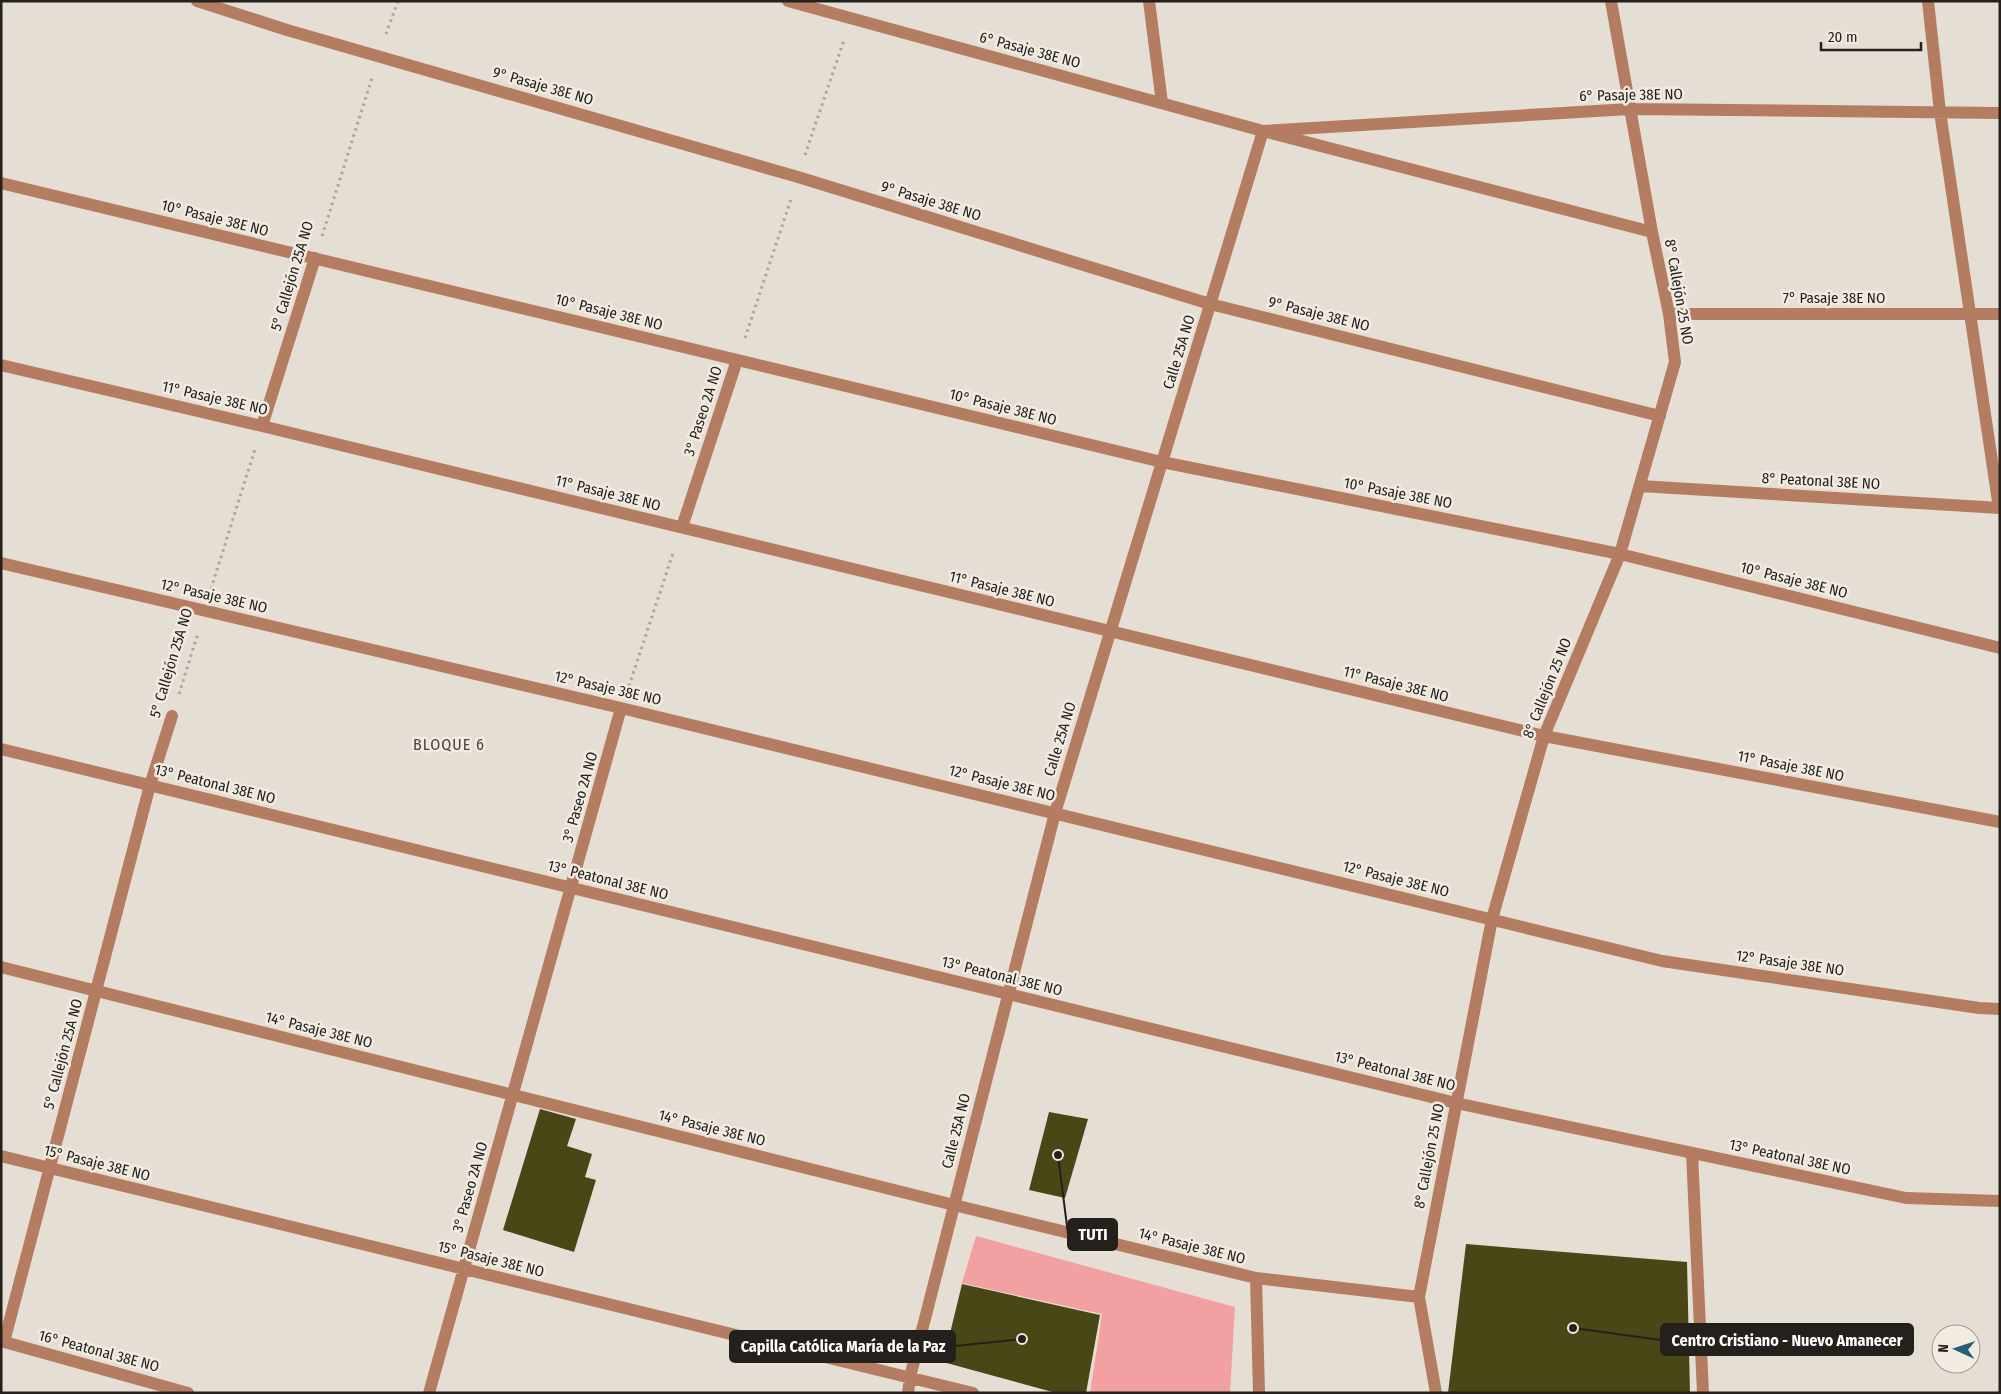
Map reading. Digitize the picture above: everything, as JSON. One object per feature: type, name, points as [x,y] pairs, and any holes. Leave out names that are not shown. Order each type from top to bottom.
[{"type":"street","name":"9° Pasaje 38E NO","points":[[197,1],[378,56],[798,177],[1210,304],[1660,416]]},
{"type":"street","name":"6° Pasaje 38E NO","points":[[788,1],[1264,131],[1652,232]]},
{"type":"street","points":[[1149,1],[1162,103]]},
{"type":"street","name":"8° Callejón 25 NO","points":[[1436,1393],[1419,1297],[1492,919],[1544,736],[1620,554],[1675,362],[1669,314],[1652,232],[1611,1]]},
{"type":"street","points":[[1928,1],[1940,112],[1999,508]]},
{"type":"street","name":"6° Pasaje 38E NO","points":[[1264,131],[1630,109],[2000,113]]},
{"type":"street","name":"Calle 25A NO","points":[[908,1393],[910,1377],[1055,813],[1264,131]]},
{"type":"street","name":"10° Pasaje 38E NO","points":[[1,183],[1162,462],[1620,554],[2000,648]]},
{"type":"street","name":"5° Callejón 25A NO","points":[[262,426],[315,258]]},
{"type":"street","name":"7° Pasaje 38E NO","points":[[1669,314],[2000,314]]},
{"type":"street","name":"3° Paseo 2A NO","points":[[682,527],[737,360]]},
{"type":"street","name":"11° Pasaje 38E NO","points":[[1,365],[262,426],[1544,736],[2000,822]]},
{"type":"street","name":"8° Peatonal 38E NO","points":[[1640,486],[1999,508]]},
{"type":"street","name":"12° Pasaje 38E NO","points":[[1,563],[622,708],[1662,960],[2000,1009]]},
{"type":"street","name":"3° Paseo 2A NO","points":[[430,1393],[622,708]]},
{"type":"street","name":"5° Callejón 25A NO","points":[[2,1342],[50,1168],[150,785],[172,716]]},
{"type":"street","name":"13° Peatonal 38E NO","points":[[1,748],[1456,1103],[1906,1198],[2000,1202]]},
{"type":"street","name":"14° Pasaje 38E NO","points":[[1,967],[954,1205],[1256,1278],[1419,1297]]},
{"type":"street","points":[[1692,1153],[1703,1393]]},
{"type":"street","name":"15° Pasaje 38E NO","points":[[1,1156],[973,1393]]},
{"type":"street","points":[[1256,1278],[1259,1393]]},
{"type":"street","name":"16° Peatonal 38E NO","points":[[2,1342],[188,1393]]},
{"type":"path","name":"5° Callejón 25A NO","points":[[315,258],[378,56],[398,1]]},
{"type":"path","name":"5° Callejón 25A NO","points":[[172,716],[262,426]]},
{"type":"path","points":[[622,708],[682,527]]},
{"type":"shaded area","points":[[976,1236],[1235,1307],[1230,1393],[1090,1393],[1102,1314],[962,1283]]},
{"type":"building","points":[[540,1109],[576,1119],[567,1146],[592,1154],[585,1177],[596,1180],[574,1252],[503,1230]]},
{"type":"building","points":[[1049,1112],[1088,1119],[1065,1198],[1029,1190]]},
{"type":"building","points":[[1466,1244],[1687,1262],[1690,1393],[1448,1393]]},
{"type":"building","points":[[962,1284],[1100,1315],[1086,1393],[1056,1393],[943,1362]]},
{"type":"place","name":"TUTI","points":[[1058,1155]]},
{"type":"place","name":"Centro Cristiano - Nuevo Amanecer","points":[[1573,1328]]},
{"type":"place","name":"Capilla Católica María de la Paz","points":[[1022,1339]]},
{"type":"district","name":"BLOQUE 6","points":[[449,744]]}]
